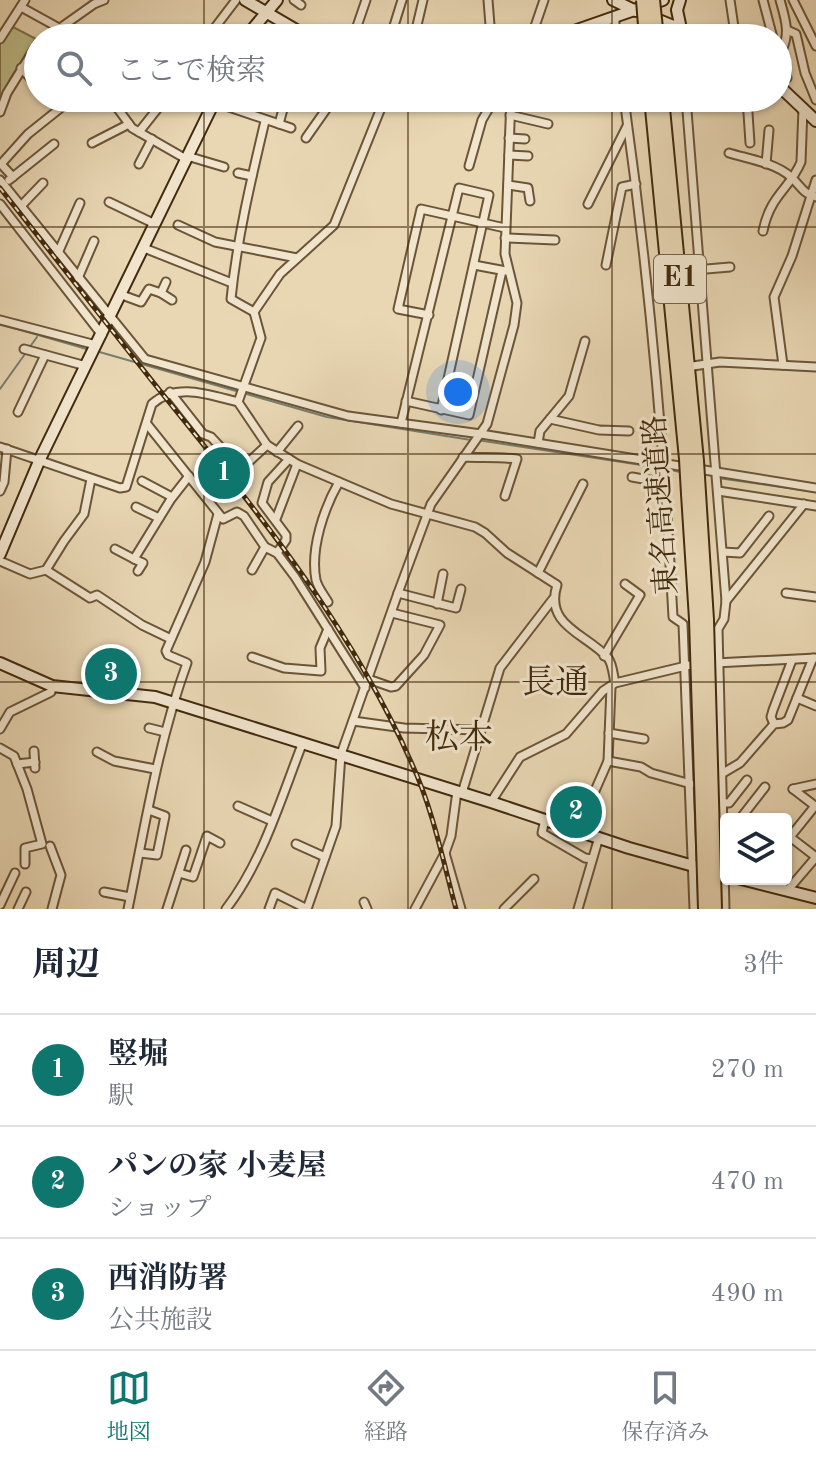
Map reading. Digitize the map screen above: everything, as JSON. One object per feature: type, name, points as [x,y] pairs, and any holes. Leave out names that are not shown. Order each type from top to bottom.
[{"type":"highway","points":[[653,0],[656,24]]},
{"type":"highway","name":"東名高速道路","points":[[653,112],[692,460]]},
{"type":"highway","name":"東名高速道路","points":[[663,112],[692,460],[715,909]]},
{"type":"highway","name":"東名高速道路","points":[[702,619],[705,909]]},
{"type":"street","points":[[65,24],[104,0]]},
{"type":"street","points":[[218,24],[236,0]]},
{"type":"street","points":[[245,0],[284,24]]},
{"type":"street","points":[[257,24],[277,0]]},
{"type":"street","points":[[358,24],[366,0]]},
{"type":"street","points":[[395,24],[402,0]]},
{"type":"street","points":[[417,24],[423,0]]},
{"type":"street","points":[[488,0],[490,24]]},
{"type":"street","points":[[536,24],[544,0]]},
{"type":"street","points":[[615,0],[640,5],[668,24]]},
{"type":"street","points":[[593,24],[640,5],[663,0]]},
{"type":"street","points":[[679,24],[677,10],[680,0]]},
{"type":"street","points":[[730,0],[734,24]]},
{"type":"street","points":[[763,0],[769,24]]},
{"type":"street","points":[[780,0],[786,24]]},
{"type":"street","points":[[793,0],[816,46]]},
{"type":"street","points":[[0,39],[23,3],[53,24]]},
{"type":"street","points":[[615,16],[615,24]]},
{"type":"street","points":[[792,32],[796,34],[816,121]]},
{"type":"street","points":[[0,112],[24,64]]},
{"type":"street","points":[[21,68],[24,71]]},
{"type":"street","points":[[792,90],[811,107]]},
{"type":"street","points":[[763,231],[766,216],[776,196],[798,169],[811,107]]},
{"type":"street","points":[[13,177],[1,164],[28,134],[56,112]]},
{"type":"street","points":[[120,112],[129,124],[152,139],[187,157],[224,167]]},
{"type":"street","points":[[139,132],[155,112]]},
{"type":"street","points":[[0,554],[40,459],[209,112]]},
{"type":"street","points":[[244,112],[291,128]]},
{"type":"street","points":[[279,124],[282,112]]},
{"type":"street","points":[[306,138],[324,112]]},
{"type":"street","points":[[254,312],[280,274],[334,225],[379,112]]},
{"type":"street","points":[[469,166],[487,112]]},
{"type":"street","points":[[406,401],[469,415],[505,271],[510,112]]},
{"type":"street","points":[[626,112],[656,370],[673,617],[683,624],[687,666],[694,909]]},
{"type":"street","points":[[687,112],[726,601],[724,619],[718,629],[724,813]]},
{"type":"street","points":[[748,112],[750,143]]},
{"type":"street","points":[[510,115],[548,124]]},
{"type":"street","points":[[265,121],[237,246],[231,299],[254,312],[261,338],[241,393],[267,445],[297,464],[391,504],[475,527],[507,553],[557,585],[553,599],[500,668],[460,792],[451,836],[415,909]]},
{"type":"street","points":[[92,143],[129,124]]},
{"type":"street","points":[[588,204],[628,124]]},
{"type":"street","points":[[766,164],[769,130]]},
{"type":"street","points":[[509,138],[525,139]]},
{"type":"street","points":[[139,164],[152,139]]},
{"type":"street","points":[[54,144],[13,177],[2,182],[145,359],[241,393],[329,412],[816,488]]},
{"type":"street","points":[[729,153],[766,164],[791,177],[804,194],[814,196]]},
{"type":"street","points":[[509,155],[528,156]]},
{"type":"street","points":[[238,173],[252,176]]},
{"type":"street","points":[[783,365],[774,297],[814,196],[816,180]]},
{"type":"street","points":[[21,206],[43,183]]},
{"type":"street","points":[[606,265],[622,187],[636,184]]},
{"type":"street","points":[[508,185],[528,188],[530,201]]},
{"type":"street","points":[[401,423],[459,188],[489,195],[441,410]]},
{"type":"street","points":[[109,202],[155,224]]},
{"type":"street","points":[[58,253],[80,203]]},
{"type":"street","points":[[0,204],[102,335]]},
{"type":"street","points":[[429,315],[398,309],[421,209],[505,228]]},
{"type":"street","points":[[806,211],[816,213]]},
{"type":"street","points":[[178,225],[215,242],[297,258]]},
{"type":"street","points":[[505,238],[555,240]]},
{"type":"street","points":[[78,278],[94,241]]},
{"type":"street","points":[[144,248],[232,283]]},
{"type":"street","points":[[474,265],[505,271]]},
{"type":"street","points":[[683,271],[730,267]]},
{"type":"street","points":[[269,909],[275,893],[307,909],[336,826],[341,754],[427,514],[487,424],[516,312],[517,303],[505,271]]},
{"type":"street","points":[[647,273],[657,272]]},
{"type":"street","points":[[161,293],[166,282]]},
{"type":"street","points":[[122,295],[141,302],[149,289],[172,300]]},
{"type":"street","points":[[0,320],[96,345]]},
{"type":"street","points":[[538,443],[540,431],[569,396],[585,341]]},
{"type":"street","points":[[24,349],[87,364]]},
{"type":"street","points":[[18,412],[45,355]]},
{"type":"street","points":[[693,366],[708,363],[816,367]]},
{"type":"street","points":[[656,370],[666,369]]},
{"type":"street","points":[[0,491],[4,482],[4,448],[91,479],[126,487],[152,404],[170,392],[241,393]]},
{"type":"street","points":[[170,392],[203,434],[211,437],[241,469],[267,445]]},
{"type":"street","points":[[550,419],[599,430],[629,431]]},
{"type":"street","points":[[147,424],[223,519],[237,512],[244,516],[265,547],[277,553],[365,688]]},
{"type":"street","points":[[277,452],[298,426]]},
{"type":"street","points":[[463,457],[485,455],[517,459],[505,496]]},
{"type":"street","points":[[277,553],[286,540],[276,519],[262,503],[268,482],[289,459]]},
{"type":"street","points":[[276,519],[297,464]]},
{"type":"street","points":[[134,559],[172,497],[189,476]]},
{"type":"street","points":[[632,477],[666,483]]},
{"type":"street","points":[[0,561],[30,574],[46,570],[84,514],[91,479]]},
{"type":"street","points":[[142,481],[172,497]]},
{"type":"street","points":[[328,602],[316,583],[316,556],[326,510],[339,482]]},
{"type":"street","points":[[538,573],[583,484]]},
{"type":"street","points":[[718,491],[816,506]]},
{"type":"street","points":[[726,601],[804,504]]},
{"type":"street","points":[[136,507],[159,518]]},
{"type":"street","points":[[128,909],[155,769],[187,663],[168,655],[166,651],[205,562],[218,514]]},
{"type":"street","points":[[723,552],[740,553],[769,516]]},
{"type":"street","points":[[252,570],[265,547]]},
{"type":"street","points":[[115,549],[143,563],[138,571]]},
{"type":"street","points":[[46,570],[90,598],[97,595],[142,625],[171,639]]},
{"type":"street","points":[[437,604],[443,574]]},
{"type":"street","points":[[604,656],[640,595],[625,584]]},
{"type":"street","points":[[398,593],[456,608],[461,589]]},
{"type":"street","points":[[786,593],[816,597]]},
{"type":"street","points":[[553,599],[556,610],[571,630],[612,665],[608,761],[594,793],[585,832]]},
{"type":"street","points":[[368,679],[396,686],[424,655],[440,625],[392,613]]},
{"type":"street","points":[[252,657],[284,668],[321,671],[320,648],[328,629]]},
{"type":"street","points":[[491,802],[520,757],[566,734],[603,691],[613,685],[687,666],[814,658],[788,720],[774,724],[740,763],[723,773]]},
{"type":"street","points":[[774,724],[771,717],[792,660]]},
{"type":"street","points":[[0,663],[52,686],[133,693],[173,703],[629,848],[720,873]]},
{"type":"street","points":[[1,725],[10,712],[51,692],[52,686]]},
{"type":"street","points":[[797,698],[816,706]]},
{"type":"street","points":[[353,721],[404,728],[480,730]]},
{"type":"street","points":[[149,728],[165,732]]},
{"type":"street","points":[[609,733],[644,739]]},
{"type":"street","points":[[226,909],[238,894],[272,821],[303,742]]},
{"type":"street","points":[[0,748],[14,756],[42,844],[25,848],[25,864]]},
{"type":"street","points":[[17,764],[35,765],[34,751]]},
{"type":"street","points":[[97,752],[114,761],[155,769]]},
{"type":"street","points":[[608,761],[641,767],[651,773],[691,784]]},
{"type":"street","points":[[724,803],[729,803],[747,780]]},
{"type":"street","points":[[787,891],[816,857],[790,837],[815,806],[793,789],[816,784]]},
{"type":"street","points":[[745,813],[765,787]]},
{"type":"street","points":[[238,806],[272,821]]},
{"type":"street","points":[[140,853],[157,855],[165,816],[149,810]]},
{"type":"street","points":[[545,819],[542,833],[592,859]]},
{"type":"street","points":[[179,873],[193,877],[207,836],[220,843]]},
{"type":"street","points":[[578,909],[599,837]]},
{"type":"street","points":[[296,844],[325,857]]},
{"type":"street","points":[[50,846],[61,875],[52,909]]},
{"type":"street","points":[[167,909],[186,850]]},
{"type":"street","points":[[445,853],[461,909]]},
{"type":"street","points":[[0,905],[15,873]]},
{"type":"street","points":[[504,909],[534,879]]},
{"type":"street","points":[[725,909],[726,885]]},
{"type":"street","points":[[764,885],[815,895]]},
{"type":"street","points":[[18,909],[26,892]]},
{"type":"street","points":[[104,892],[130,897]]},
{"type":"shaded area","points":[[13,27],[24,33],[24,57],[10,79],[0,104],[0,41]]},
{"type":"waterway","points":[[0,324],[90,350]]},
{"type":"waterway","points":[[29,348],[37,337]]},
{"type":"waterway","points":[[96,351],[327,417],[471,440]]},
{"type":"waterway","points":[[0,389],[25,354]]},
{"type":"waterway","points":[[477,440],[661,468]]},
{"type":"waterway","points":[[667,469],[680,472]]},
{"type":"waterway","points":[[718,478],[816,492]]},
{"type":"railway","points":[[0,188],[240,491],[335,622],[389,715],[412,764],[432,817],[456,909]]},
{"type":"place","name":"竪堀","points":[[224,473]]},
{"type":"place","name":"西消防署","points":[[111,674]]},
{"type":"place","name":"パンの家 小麦屋","points":[[576,812]]},
{"type":"district","name":"長通","points":[[555,684]]},
{"type":"district","name":"松本","points":[[459,739]]}]
